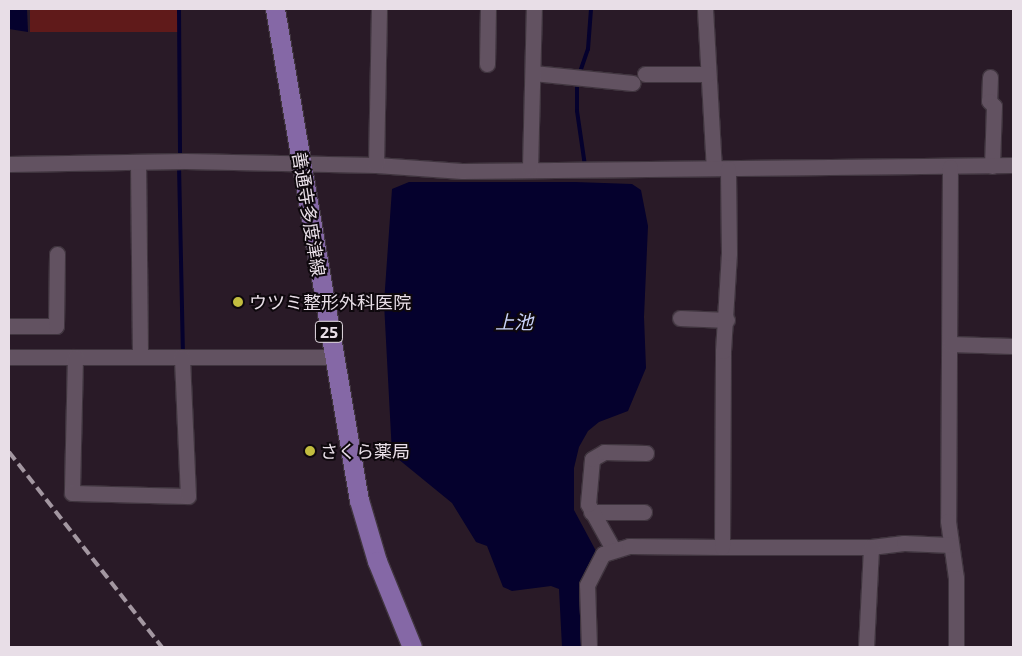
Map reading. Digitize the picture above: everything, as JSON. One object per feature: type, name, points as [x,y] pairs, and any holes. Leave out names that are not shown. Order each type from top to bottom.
[{"type":"main road","name":"善通寺多度津線","points":[[275,9],[300,166],[359,500],[376,561],[412,647]]},
{"type":"street","points":[[376,165],[379,9]]},
{"type":"street","points":[[487,64],[488,9]]},
{"type":"street","points":[[530,168],[534,9]]},
{"type":"street","points":[[705,9],[708,74],[721,169],[727,320],[722,391],[722,547]]},
{"type":"street","points":[[533,73],[639,79],[708,74]]},
{"type":"street","points":[[990,77],[989,101],[994,106],[992,166]]},
{"type":"street","points":[[138,162],[140,357]]},
{"type":"street","points":[[9,164],[138,162],[300,166],[376,165],[462,171],[530,168],[721,169],[1013,165]]},
{"type":"street","points":[[950,167],[948,521],[956,578],[956,647]]},
{"type":"street","points":[[9,326],[56,326],[61,263]]},
{"type":"street","points":[[680,318],[727,320]]},
{"type":"street","points":[[950,344],[1013,346]]},
{"type":"street","points":[[9,357],[334,357]]},
{"type":"street","points":[[75,357],[72,493],[188,496],[182,357]]},
{"type":"street","points":[[613,549],[591,512],[588,482],[596,454],[646,453]]},
{"type":"street","points":[[591,512],[644,512]]},
{"type":"street","points":[[589,647],[590,575],[603,554],[613,549],[629,546],[872,547],[904,542],[951,545]]},
{"type":"street","points":[[866,647],[872,547]]},
{"type":"shaded area","points":[[30,9],[179,9],[179,32],[30,32]]},
{"type":"water","points":[[9,9],[27,9],[28,32],[9,29]]},
{"type":"water","name":"上池","points":[[409,182],[575,182],[632,184],[641,190],[648,226],[644,317],[646,368],[628,411],[599,422],[588,431],[579,447],[574,468],[574,510],[596,551],[585,571],[582,588],[583,647],[562,647],[559,589],[551,586],[512,591],[503,587],[487,546],[476,542],[452,503],[392,454],[384,303],[392,189]]},
{"type":"waterway","points":[[179,9],[180,155]]},
{"type":"waterway","points":[[580,72],[588,49],[591,9]]},
{"type":"waterway","points":[[577,84],[577,111],[585,166]]},
{"type":"waterway","points":[[179,165],[183,350]]},
{"type":"railway","points":[[9,452],[162,647]]},
{"type":"place","name":"ウツミ整形外科医院","points":[[238,302]]},
{"type":"place","name":"さくら薬局","points":[[310,451]]}]
